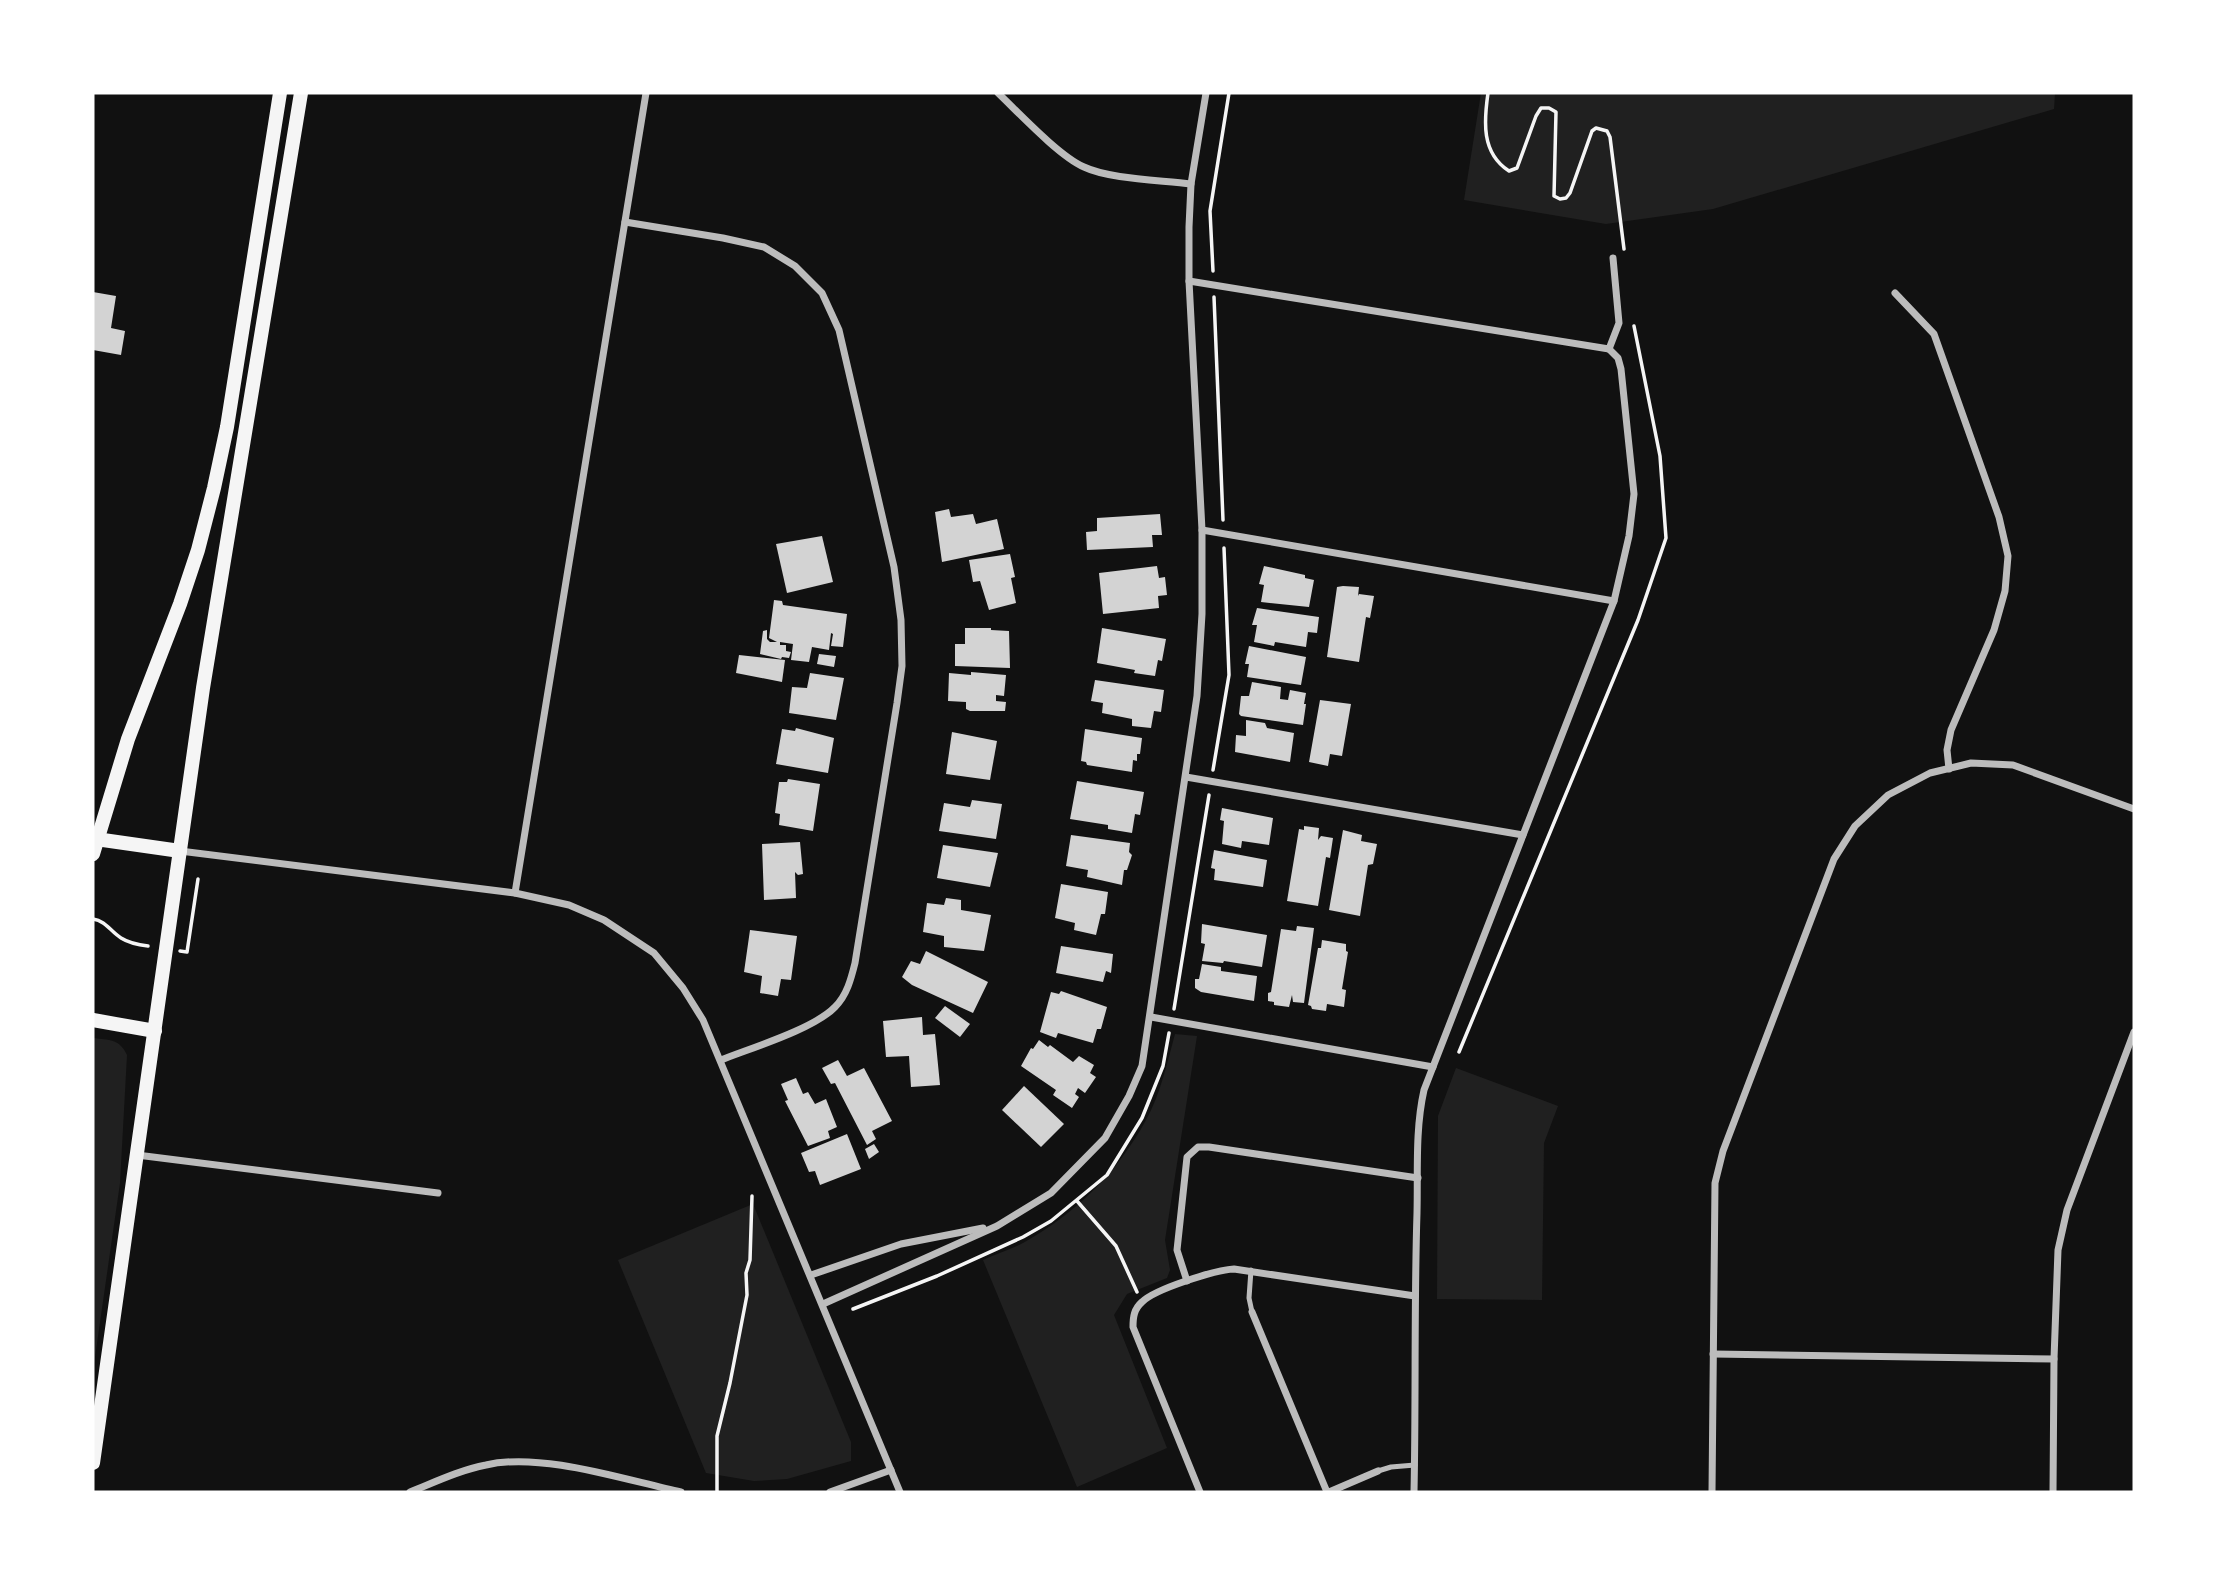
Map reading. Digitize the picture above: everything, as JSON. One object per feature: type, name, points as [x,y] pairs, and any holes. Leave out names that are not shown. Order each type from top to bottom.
[{"type":"main road","points":[[93,854],[128,739],[198,550],[214,488],[227,427],[280,93]]},
{"type":"main road","points":[[93,1462],[203,688],[301,93]]},
{"type":"main road","points":[[96,839],[180,851]]},
{"type":"main road","points":[[93,1020],[155,1031]]},
{"type":"street","points":[[515,893],[646,93]]},
{"type":"street","points":[[998,93],[1069,158],[1085,168],[1191,184]]},
{"type":"street","points":[[823,1304],[997,1226],[1051,1193],[1105,1138],[1129,1096],[1142,1066],[1198,682],[1202,614],[1202,530],[1189,281],[1191,184],[1206,93]]},
{"type":"street","points":[[625,222],[765,247],[795,266],[822,293],[839,330],[894,567],[901,620],[902,666],[897,703],[856,963],[849,988],[835,1008],[812,1023],[721,1060]]},
{"type":"street","points":[[1609,349],[1619,323],[1613,258]]},
{"type":"street","points":[[1189,281],[1609,349],[1618,358],[1621,369],[1634,494],[1629,536],[1614,601],[1424,1090],[1418,1120],[1414,1492]]},
{"type":"street","points":[[1895,293],[1934,334],[1999,517],[2008,556],[2006,591],[1994,630],[1951,730],[1947,750],[1950,769]]},
{"type":"street","points":[[1202,530],[1614,601]]},
{"type":"street","points":[[1712,1492],[1715,1183],[1723,1152],[1834,859],[1855,826],[1888,794],[1930,773],[1971,764],[2013,765],[2134,808]]},
{"type":"street","points":[[1186,777],[1523,835]]},
{"type":"street","points":[[180,851],[515,893],[569,905],[604,920],[654,953],[683,988],[721,1060],[900,1492]]},
{"type":"street","points":[[1150,1017],[1433,1067]]},
{"type":"street","points":[[2053,1492],[2053,1359],[2058,1250],[2067,1210],[2134,1032]]},
{"type":"street","points":[[1187,1281],[1177,1250],[1188,1157],[1198,1147],[1418,1178]]},
{"type":"street","points":[[137,1155],[438,1193]]},
{"type":"street","points":[[811,1275],[901,1244],[997,1226]]},
{"type":"street","points":[[1200,1492],[1133,1327],[1133,1314],[1141,1302],[1187,1281],[1220,1270],[1251,1270],[1415,1296]]},
{"type":"street","points":[[1252,1312],[1328,1492],[1378,1471]]},
{"type":"street","points":[[1713,1354],[2053,1359]]},
{"type":"street","points":[[410,1492],[486,1465],[523,1460],[681,1492]]},
{"type":"street","points":[[830,1492],[891,1470]]},
{"type":"lane","points":[[1251,1270],[1249,1298],[1252,1312]]},
{"type":"lane","points":[[1378,1471],[1415,1465]]},
{"type":"path","points":[[853,1309],[937,1276],[1023,1237],[1051,1221],[1077,1201],[1107,1175],[1142,1118],[1163,1066],[1229,675],[1210,211],[1229,93]]},
{"type":"path","points":[[1488,93],[1484,123],[1488,145],[1501,165],[1509,170],[1517,169],[1541,108],[1556,112],[1554,196],[1560,199],[1566,198],[1570,193],[1592,131],[1596,128],[1607,131],[1620,215]]},
{"type":"path","points":[[717,1492],[717,1436],[747,1296],[746,1273],[750,1260],[752,1196]]},
{"type":"path","points":[[1077,1201],[1116,1246],[1141,1302]]},
{"type":"shaded area","points":[[1481,93],[2055,93],[2054,109],[1713,209],[1606,224],[1464,200]]},
{"type":"shaded area","points":[[1175,1034],[1197,1036],[1165,1240],[1170,1270],[1167,1278],[1127,1294],[1114,1315],[1167,1448],[1077,1487],[983,1260],[1042,1232],[1077,1205],[1108,1174],[1135,1139],[1151,1110]]},
{"type":"shaded area","points":[[93,1038],[117,1043],[127,1055],[120,1183],[93,1371]]},
{"type":"shaded area","points":[[1456,1068],[1558,1106],[1544,1143],[1542,1300],[1437,1299],[1438,1116]]},
{"type":"shaded area","points":[[753,1204],[851,1442],[851,1461],[787,1479],[754,1481],[706,1473],[618,1260]]},
{"type":"building","points":[[93,292],[116,296],[111,328],[125,331],[121,355],[93,350]]},
{"type":"building","points":[[949,509],[951,517],[973,514],[976,524],[997,519],[1004,549],[942,562],[935,512]]},
{"type":"building","points":[[1160,514],[1162,535],[1152,535],[1153,547],[1087,550],[1086,532],[1097,531],[1097,518]]},
{"type":"building","points":[[822,536],[833,582],[787,593],[776,544]]},
{"type":"building","points":[[1010,554],[1015,577],[1011,578],[1016,603],[989,610],[980,581],[973,582],[969,560]]},
{"type":"building","points":[[1157,566],[1159,578],[1165,577],[1167,595],[1158,596],[1159,608],[1103,614],[1099,573]]},
{"type":"building","points":[[1264,566],[1305,575],[1305,578],[1314,580],[1309,607],[1261,602],[1264,585],[1259,584]]},
{"type":"building","points":[[1337,587],[1359,587],[1358,596],[1374,596],[1370,618],[1366,617],[1359,662],[1327,657]]},
{"type":"building","points":[[774,600],[782,601],[783,605],[847,614],[843,647],[831,646],[831,633],[829,650],[812,647],[809,662],[791,660],[793,644],[780,642],[780,645],[786,645],[786,651],[791,652],[789,658],[760,654],[763,631],[767,630],[767,639],[770,642],[777,642],[769,638]]},
{"type":"building","points":[[1257,608],[1319,617],[1317,633],[1308,632],[1306,647],[1254,642],[1257,625],[1252,625]]},
{"type":"building","points":[[965,628],[1009,631],[1010,668],[955,666],[955,644],[965,644]]},
{"type":"building","points":[[1102,628],[1166,639],[1162,661],[1158,660],[1155,676],[1097,663]]},
{"type":"building","points":[[1249,646],[1306,657],[1301,685],[1247,677],[1249,664],[1245,664]]},
{"type":"building","points":[[819,654],[836,656],[834,667],[817,664]]},
{"type":"building","points":[[739,655],[785,660],[782,682],[736,673]]},
{"type":"building","points":[[971,672],[1006,675],[1004,696],[996,695],[996,701],[1006,702],[1005,711],[970,711],[966,709],[966,702],[948,701],[949,673],[971,675]]},
{"type":"building","points":[[810,673],[844,678],[836,720],[789,713],[792,687],[807,688]]},
{"type":"building","points":[[1095,680],[1164,690],[1161,712],[1154,711],[1151,728],[1132,726],[1132,719],[1102,713],[1103,703],[1091,701]]},
{"type":"building","points":[[1252,682],[1281,687],[1280,699],[1288,700],[1290,690],[1306,693],[1303,725],[1241,716],[1241,696],[1249,696]]},
{"type":"building","points":[[1320,700],[1351,704],[1342,756],[1330,754],[1328,766],[1309,762]]},
{"type":"building","points":[[1246,720],[1265,723],[1267,728],[1294,733],[1290,762],[1235,752],[1236,735],[1246,736]]},
{"type":"building","points":[[796,728],[834,738],[828,773],[776,764],[782,729],[795,731]]},
{"type":"building","points":[[1085,729],[1142,738],[1140,754],[1137,754],[1137,761],[1133,760],[1132,772],[1087,765],[1081,761]]},
{"type":"building","points":[[952,732],[997,741],[990,780],[946,774]]},
{"type":"building","points":[[788,779],[820,784],[813,831],[779,825],[780,814],[775,813],[779,782],[787,782]]},
{"type":"building","points":[[1077,781],[1144,792],[1140,815],[1135,814],[1132,833],[1108,829],[1108,825],[1070,819]]},
{"type":"building","points":[[972,800],[1002,804],[996,839],[939,831],[944,803],[970,807]]},
{"type":"building","points":[[1222,808],[1273,818],[1269,845],[1242,841],[1241,848],[1222,844]]},
{"type":"building","points":[[1304,826],[1319,828],[1318,840],[1321,836],[1333,838],[1330,858],[1326,857],[1318,906],[1287,901],[1299,829],[1304,830]]},
{"type":"building","points":[[1343,830],[1362,835],[1361,841],[1377,844],[1373,864],[1368,865],[1360,916],[1329,910]]},
{"type":"building","points":[[1071,835],[1130,843],[1129,852],[1132,855],[1127,870],[1124,870],[1122,885],[1087,877],[1088,870],[1066,866]]},
{"type":"building","points":[[800,842],[803,874],[798,875],[795,872],[796,898],[764,900],[762,844]]},
{"type":"building","points":[[943,845],[998,853],[990,887],[937,878]]},
{"type":"building","points":[[1214,850],[1267,860],[1263,887],[1214,880],[1215,869],[1211,868]]},
{"type":"building","points":[[1061,884],[1108,892],[1105,914],[1101,914],[1096,935],[1074,930],[1075,923],[1055,918]]},
{"type":"building","points":[[946,898],[961,900],[961,910],[991,915],[984,951],[944,947],[944,936],[923,932],[927,903],[944,905]]},
{"type":"building","points":[[1202,924],[1267,935],[1262,967],[1224,961],[1202,961],[1205,944],[1201,943]]},
{"type":"building","points":[[1297,926],[1314,928],[1304,1003],[1293,1002],[1292,995],[1289,1007],[1274,1005],[1274,1002],[1268,1001],[1268,993],[1271,992],[1281,929],[1296,931]]},
{"type":"building","points":[[750,930],[797,936],[791,980],[781,979],[778,996],[760,993],[762,976],[744,972]]},
{"type":"building","points":[[1322,940],[1346,944],[1348,952],[1342,989],[1346,990],[1344,1007],[1327,1004],[1326,1011],[1312,1009],[1308,1005],[1318,948],[1321,948]]},
{"type":"building","points":[[1061,946],[1113,954],[1111,973],[1106,971],[1103,982],[1056,973]]},
{"type":"building","points":[[926,951],[988,982],[973,1013],[912,985],[902,977],[911,961],[920,964]]},
{"type":"building","points":[[1202,964],[1221,967],[1221,971],[1257,976],[1254,1001],[1201,992],[1195,988],[1195,979],[1199,979]]},
{"type":"building","points":[[1061,991],[1107,1007],[1101,1029],[1097,1029],[1093,1043],[1058,1033],[1056,1038],[1040,1032],[1051,992],[1059,994]]},
{"type":"building","points":[[945,1006],[970,1024],[960,1037],[935,1018]]},
{"type":"building","points":[[922,1017],[923,1035],[935,1034],[940,1085],[911,1087],[909,1056],[886,1057],[883,1021]]},
{"type":"building","points":[[1039,1040],[1073,1062],[1079,1056],[1094,1065],[1090,1073],[1096,1077],[1085,1093],[1078,1088],[1075,1094],[1079,1097],[1072,1108],[1053,1095],[1056,1090],[1021,1066]]},
{"type":"building","points":[[838,1060],[847,1076],[864,1068],[892,1121],[872,1131],[876,1139],[867,1145],[835,1083],[831,1084],[822,1068]]},
{"type":"building","points":[[796,1078],[803,1094],[808,1092],[815,1104],[826,1099],[837,1127],[828,1131],[830,1138],[808,1146],[785,1101],[788,1100],[781,1084]]},
{"type":"building","points":[[1024,1086],[1064,1124],[1041,1147],[1002,1110]]},
{"type":"building","points":[[847,1134],[861,1169],[820,1185],[815,1171],[809,1172],[801,1153]]},
{"type":"building","points":[[874,1144],[879,1152],[869,1159],[865,1149]]}]
